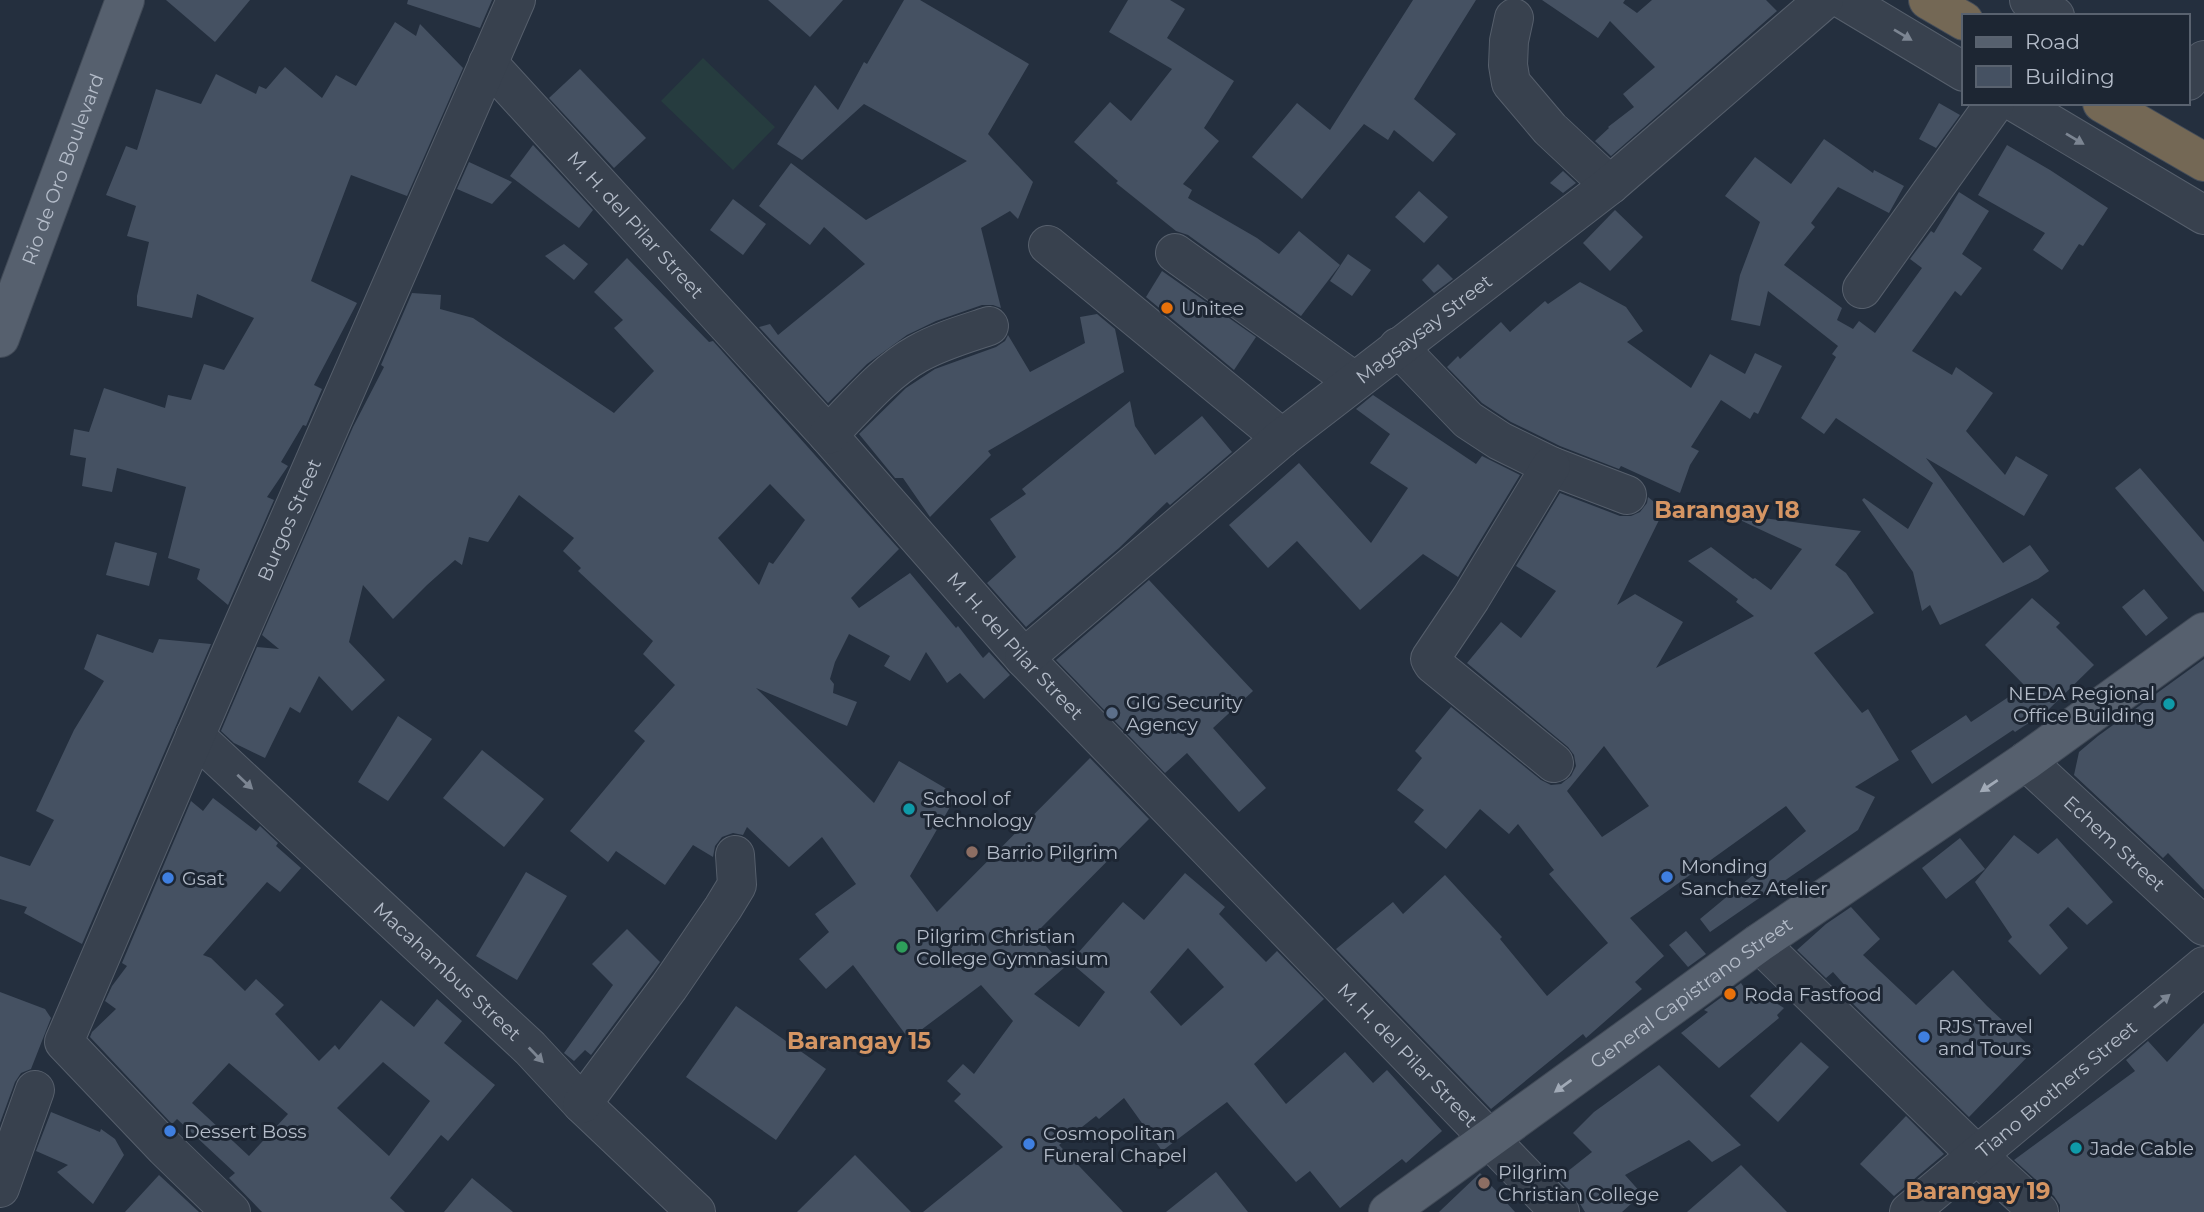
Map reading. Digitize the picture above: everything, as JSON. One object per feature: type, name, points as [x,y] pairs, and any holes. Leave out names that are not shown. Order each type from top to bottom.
[{"type":"highway","points":[[1928,0],[1962,20]]},
{"type":"highway","points":[[2105,105],[2204,162]]},
{"type":"main road","name":"Rio de Oro Boulevard","points":[[0,338],[125,0]]},
{"type":"main road","name":"General Capistrano Street","points":[[1388,1212],[1759,943],[2026,761],[2204,632]]},
{"type":"street","name":"Burgos Street","points":[[230,1212],[64,1042],[516,0]]},
{"type":"street","name":"Magsaysay Street","points":[[1024,658],[1282,438],[1609,185],[1824,0]]},
{"type":"street","points":[[1844,0],[1962,71]]},
{"type":"street","points":[[2029,0],[2052,14]]},
{"type":"street","points":[[1514,18],[1508,41],[1511,83],[1550,129],[1609,185]]},
{"type":"street","points":[[2190,78],[2204,60]]},
{"type":"street","name":"M. H. del Pilar Street","points":[[488,62],[828,435],[1024,658],[1560,1212]]},
{"type":"street","points":[[1862,289],[1994,105]]},
{"type":"street","points":[[2019,105],[2204,215]]},
{"type":"street","points":[[1048,245],[1282,438]]},
{"type":"street","points":[[1175,253],[1354,382]]},
{"type":"street","points":[[828,435],[889,375],[916,354],[954,337],[989,326]]},
{"type":"street","points":[[1398,347],[1468,420],[1500,441],[1551,466],[1627,495]]},
{"type":"street","points":[[1551,466],[1471,598],[1430,659],[1443,673],[1554,763]]},
{"type":"street","name":"Macahambus Street","points":[[195,736],[530,1048],[582,1104],[696,1212]]},
{"type":"street","name":"Echem Street","points":[[2026,761],[2204,926]]},
{"type":"street","points":[[582,1104],[669,987],[723,908],[737,885],[735,855]]},
{"type":"street","points":[[1759,943],[2039,1212]]},
{"type":"street","name":"Tiano Brothers Street","points":[[1909,1212],[2204,965]]},
{"type":"street","points":[[0,1188],[35,1090]]},
{"type":"green space","points":[[703,58],[775,127],[733,170],[661,101]]},
{"type":"building","points":[[166,0],[250,0],[215,42]]},
{"type":"building","points":[[408,0],[492,0],[480,28],[407,4]]},
{"type":"building","points":[[768,0],[843,0],[810,37]]},
{"type":"building","points":[[904,0],[920,0],[1029,64],[988,134],[1033,182],[1018,219],[1010,211],[981,228],[1001,308],[982,305],[936,321],[907,335],[867,364],[828,403],[759,327],[770,324],[778,335],[865,264],[824,227],[810,245],[759,206],[791,163],[866,220],[967,161],[864,104],[802,160],[777,144],[815,85],[838,110],[864,62],[867,64]]},
{"type":"building","points":[[1128,0],[1170,0],[1185,9],[1167,38],[1234,81],[1204,128],[1219,141],[1183,184],[1192,190],[1188,198],[1279,254],[1299,231],[1340,265],[1301,316],[1188,235],[1176,231],[1116,183],[1118,181],[1074,142],[1110,102],[1131,121],[1172,69],[1109,32]]},
{"type":"building","points":[[1413,0],[1476,0],[1414,99],[1456,134],[1433,162],[1394,130],[1388,140],[1364,124],[1302,199],[1252,157],[1297,103],[1330,130]]},
{"type":"building","points":[[1542,0],[1625,0],[1623,3],[1637,13],[1652,0],[1766,0],[1777,11],[1611,156],[1595,141],[1634,107],[1623,94],[1655,67],[1610,21],[1598,38]]},
{"type":"building","points":[[395,22],[416,36],[420,24],[463,68],[407,196],[351,175],[311,281],[357,303],[314,385],[322,389],[306,426],[303,425],[281,462],[288,466],[267,497],[274,500],[228,605],[197,579],[200,569],[168,558],[186,487],[117,468],[112,492],[82,486],[86,458],[70,455],[74,429],[89,432],[104,388],[165,408],[168,395],[191,400],[204,364],[224,370],[254,318],[197,294],[192,318],[137,306],[149,242],[127,236],[136,206],[106,195],[126,146],[137,150],[156,89],[201,104],[216,74],[256,94],[259,86],[266,89],[285,67],[322,98],[336,75],[356,86]]},
{"type":"building","points":[[580,69],[646,138],[614,168],[549,98]]},
{"type":"building","points":[[1939,103],[1960,115],[1936,148],[1919,139]]},
{"type":"building","points":[[1824,139],[1873,173],[1874,170],[1904,186],[1889,213],[1838,187],[1811,223],[1815,227],[1784,265],[1842,308],[1837,320],[1853,329],[1859,321],[1875,333],[1922,268],[1910,259],[1931,231],[1934,233],[1959,192],[1989,211],[1962,254],[1982,268],[1961,296],[1955,291],[1912,351],[1952,375],[1956,367],[1993,393],[1966,431],[2005,475],[2016,456],[2048,475],[2024,516],[1926,458],[2003,563],[2030,545],[2049,571],[2038,579],[1940,625],[1930,605],[1922,611],[1913,572],[1862,500],[1864,498],[1908,529],[1933,483],[1836,418],[1824,434],[1801,418],[1836,357],[1832,354],[1838,346],[1768,291],[1760,326],[1731,320],[1740,275],[1760,222],[1725,196],[1755,157],[1791,184]]},
{"type":"building","points":[[533,145],[593,210],[579,228],[510,176]]},
{"type":"building","points":[[2007,145],[2108,208],[2083,246],[2079,244],[2062,270],[2033,250],[2045,233],[1978,195]]},
{"type":"building","points":[[469,162],[512,182],[492,204],[457,189]]},
{"type":"building","points":[[1563,171],[1576,183],[1563,193],[1550,183]]},
{"type":"building","points":[[1419,191],[1448,217],[1424,243],[1395,217]]},
{"type":"building","points":[[733,199],[766,224],[743,255],[710,230]]},
{"type":"building","points":[[1615,210],[1643,237],[1610,271],[1583,243]]},
{"type":"building","points":[[564,244],[588,264],[574,280],[545,256]]},
{"type":"building","points":[[1348,254],[1371,270],[1352,296],[1330,281]]},
{"type":"building","points":[[627,258],[709,342],[713,341],[899,549],[851,598],[859,608],[910,573],[983,658],[989,652],[1010,675],[984,699],[960,673],[947,683],[926,652],[910,681],[884,666],[890,656],[849,634],[830,679],[834,684],[833,693],[857,702],[847,726],[756,688],[874,803],[899,761],[957,795],[910,876],[937,912],[1090,758],[1149,819],[1035,934],[1065,967],[1034,994],[1079,1027],[1105,992],[1070,962],[1123,902],[1144,920],[1185,873],[1225,907],[1219,914],[1266,962],[1277,951],[1324,999],[1254,1064],[1286,1104],[1345,1052],[1373,1083],[1387,1070],[1442,1131],[1406,1163],[1402,1159],[1340,1208],[1310,1171],[1296,1182],[1227,1102],[1162,1151],[1124,1098],[1099,1119],[1096,1116],[1059,1145],[1123,1212],[923,1212],[1003,1147],[954,1101],[961,1094],[947,1081],[963,1064],[974,1074],[1013,1021],[981,985],[909,1039],[853,965],[826,989],[799,959],[829,932],[815,914],[856,884],[822,837],[789,867],[747,827],[743,835],[733,833],[722,837],[715,846],[713,857],[693,845],[665,885],[616,851],[608,862],[570,831],[645,741],[634,731],[675,685],[643,654],[653,641],[578,571],[581,568],[563,551],[574,538],[519,495],[488,542],[469,537],[462,565],[455,560],[393,619],[363,585],[349,642],[385,680],[352,711],[319,676],[300,713],[290,707],[265,758],[234,743],[221,731],[257,647],[279,649],[262,635],[353,427],[384,367],[381,365],[412,293],[441,295],[440,309],[473,318],[614,413],[654,371],[614,328],[623,320],[594,292]],"holes":[[[770,484],[805,520],[773,564],[769,562],[759,585],[718,538]],[[1188,948],[1224,987],[1181,1026],[1150,992]]]},
{"type":"building","points":[[1438,264],[1453,279],[1434,293],[1422,280]]},
{"type":"building","points":[[1162,271],[1256,337],[1234,370],[1146,297]]},
{"type":"building","points":[[1580,282],[1626,307],[1643,331],[1627,342],[1691,388],[1710,354],[1745,374],[1755,353],[1782,366],[1758,414],[1754,412],[1750,419],[1721,400],[1691,447],[1699,451],[1690,465],[1680,493],[1621,466],[1619,469],[1560,446],[1511,422],[1482,403],[1447,367],[1458,356],[1460,359],[1501,322],[1510,332],[1545,301],[1548,304]]},
{"type":"building","points":[[1097,314],[1115,329],[1124,372],[988,451],[991,455],[930,517],[903,478],[895,478],[859,434],[906,388],[935,369],[996,347],[1005,341],[1008,335],[1030,372],[1085,343],[1080,317]]},
{"type":"building","points":[[1373,395],[1476,464],[1482,456],[1520,475],[1458,577],[1423,554],[1360,610],[1297,541],[1268,568],[1229,525],[1299,463],[1371,543],[1408,488],[1370,463],[1390,434],[1356,409]]},
{"type":"building","points":[[1130,401],[1135,426],[1155,455],[1202,416],[1232,452],[1170,505],[1167,502],[1119,548],[1026,627],[987,583],[1016,557],[990,519],[1026,494],[1022,489]]},
{"type":"building","points":[[2140,468],[2204,542],[2204,592],[2115,488]]},
{"type":"building","points":[[1560,493],[1620,516],[1631,516],[1640,512],[1648,497],[1664,510],[1617,605],[1635,594],[1683,622],[1656,668],[1754,616],[1736,602],[1738,599],[1688,561],[1711,547],[1771,590],[1802,549],[1740,520],[1741,515],[1861,531],[1835,565],[1846,573],[1874,613],[1814,653],[1862,713],[1868,709],[1899,760],[1855,787],[1875,797],[1858,830],[1710,932],[1700,919],[1806,831],[1786,806],[1630,918],[1664,956],[1635,982],[1642,989],[1586,1038],[1583,1034],[1491,1109],[1336,949],[1393,902],[1403,914],[1445,875],[1502,937],[1500,939],[1547,996],[1608,943],[1549,874],[1554,870],[1518,824],[1509,834],[1480,809],[1446,849],[1414,822],[1424,810],[1397,790],[1422,758],[1415,751],[1451,707],[1541,780],[1551,785],[1561,784],[1571,776],[1576,766],[1574,755],[1568,747],[1467,663],[1501,622],[1521,638],[1556,591],[1516,566]],"holes":[[[1604,746],[1649,806],[1602,837],[1567,791]]]},
{"type":"building","points":[[115,542],[157,553],[149,586],[106,575]]},
{"type":"building","points":[[1149,580],[1253,691],[1213,728],[1266,788],[1239,812],[1187,753],[1165,773],[1056,660]]},
{"type":"building","points":[[2144,589],[2168,618],[2146,636],[2122,607]]},
{"type":"building","points":[[2032,598],[2060,623],[2056,627],[2094,665],[2047,711],[2015,732],[2013,730],[1932,784],[1911,751],[1966,715],[1971,722],[2025,686],[1985,645]]},
{"type":"building","points":[[97,634],[153,653],[159,639],[211,644],[82,944],[24,913],[27,907],[0,899],[0,856],[30,866],[54,820],[36,811],[74,730],[104,681],[84,669]]},
{"type":"building","name":"NEDA Regional Office Building","points":[[2204,659],[2204,890],[2168,853],[2163,858],[2074,775],[2079,752]]},
{"type":"building","points":[[398,716],[432,739],[388,801],[358,782]]},
{"type":"building","points":[[482,750],[544,799],[504,847],[443,798]]},
{"type":"building","points":[[213,798],[256,831],[260,826],[278,843],[276,846],[301,868],[280,892],[267,882],[203,955],[211,958],[245,991],[256,979],[284,1005],[275,1014],[319,1061],[335,1045],[339,1050],[381,1000],[414,1027],[437,999],[462,1021],[444,1043],[495,1085],[448,1141],[441,1135],[390,1198],[405,1212],[262,1212],[229,1178],[235,1173],[177,1119],[172,1124],[90,1037],[116,1009],[105,1001],[127,966],[122,963],[191,801],[203,811]],"holes":[[[383,1062],[430,1101],[389,1156],[337,1108]],[[229,1063],[288,1114],[249,1156],[192,1103]]]},
{"type":"building","points":[[2014,835],[2038,854],[2057,838],[2113,902],[2087,925],[2068,907],[2049,925],[2068,948],[2040,975],[2008,941],[2012,937],[1975,882]]},
{"type":"building","points":[[1960,838],[1985,869],[1946,899],[1922,868]]},
{"type":"building","points":[[526,872],[567,896],[517,980],[476,956]]},
{"type":"building","points":[[1851,907],[1880,939],[1863,955],[1916,1005],[1953,970],[2034,1050],[1969,1117],[1844,995],[1849,990],[1833,972],[1826,978],[1797,950],[1826,924]]},
{"type":"building","points":[[627,929],[660,962],[591,1055],[585,1050],[574,1061],[564,1053],[613,985],[592,964]]},
{"type":"building","points":[[1686,931],[1706,954],[1688,967],[1669,945]]},
{"type":"building","points":[[1741,983],[1753,1001],[1761,994],[1784,1008],[1777,1015],[1779,1018],[1719,1068],[1681,1033],[1708,1012],[1704,1010]]},
{"type":"building","points":[[0,992],[45,1009],[51,1018],[31,1069],[21,1073],[15,1082],[0,1123]]},
{"type":"building","points":[[736,1006],[826,1069],[776,1140],[686,1077]]},
{"type":"building","points":[[2204,1023],[2204,1212],[2060,1212],[2060,1205],[2054,1196],[2014,1160],[2135,1071],[2126,1060],[2148,1041],[2167,1062]]},
{"type":"building","points":[[1801,1042],[1829,1067],[1778,1122],[1750,1096]]},
{"type":"building","points":[[1659,1065],[1741,1145],[1712,1162],[1689,1140],[1625,1175],[1642,1194],[1622,1212],[1585,1212],[1576,1197],[1558,1179],[1592,1152],[1573,1133],[1594,1112]]},
{"type":"building","points":[[51,1112],[100,1132],[101,1129],[115,1139],[124,1155],[93,1204],[57,1172],[68,1165],[36,1151]]},
{"type":"building","points":[[1906,1116],[1944,1154],[1894,1196],[1860,1164]]},
{"type":"building","points":[[855,1155],[911,1212],[797,1212]]},
{"type":"building","points":[[1741,1165],[1787,1212],[1687,1212]]},
{"type":"building","points":[[1216,1172],[1248,1212],[1166,1212]]},
{"type":"building","name":"Pilgrim Christian College","points":[[1480,1173],[1515,1212],[1439,1212]]},
{"type":"building","points":[[159,1175],[199,1212],[125,1212]]},
{"type":"building","points":[[472,1178],[513,1212],[444,1212]]},
{"type":"place","name":"Unitee","points":[[1167,308]]},
{"type":"place","name":"NEDA Regional Office Building","points":[[2169,704]]},
{"type":"place","name":"GIG Security Agency","points":[[1112,713]]},
{"type":"place","name":"School of Technology","points":[[909,809]]},
{"type":"place","name":"Barrio Pilgrim","points":[[972,852]]},
{"type":"place","name":"Monding Sanchez Atelier","points":[[1667,877]]},
{"type":"place","name":"Gsat","points":[[168,878]]},
{"type":"place","name":"Pilgrim Christian College Gymnasium","points":[[902,947]]},
{"type":"place","name":"Roda Fastfood","points":[[1730,994]]},
{"type":"place","name":"RJS Travel and Tours","points":[[1924,1037]]},
{"type":"place","name":"Dessert Boss","points":[[170,1131]]},
{"type":"place","name":"Cosmopolitan Funeral Chapel","points":[[1029,1144]]},
{"type":"place","name":"Jade Cable","points":[[2076,1148]]},
{"type":"place","name":"Pilgrim Christian College","points":[[1484,1183]]},
{"type":"district","name":"Barangay 18","points":[[1727,510]]},
{"type":"district","name":"Barangay 15","points":[[859,1041]]},
{"type":"district","name":"Barangay 19","points":[[1978,1191]]}]
